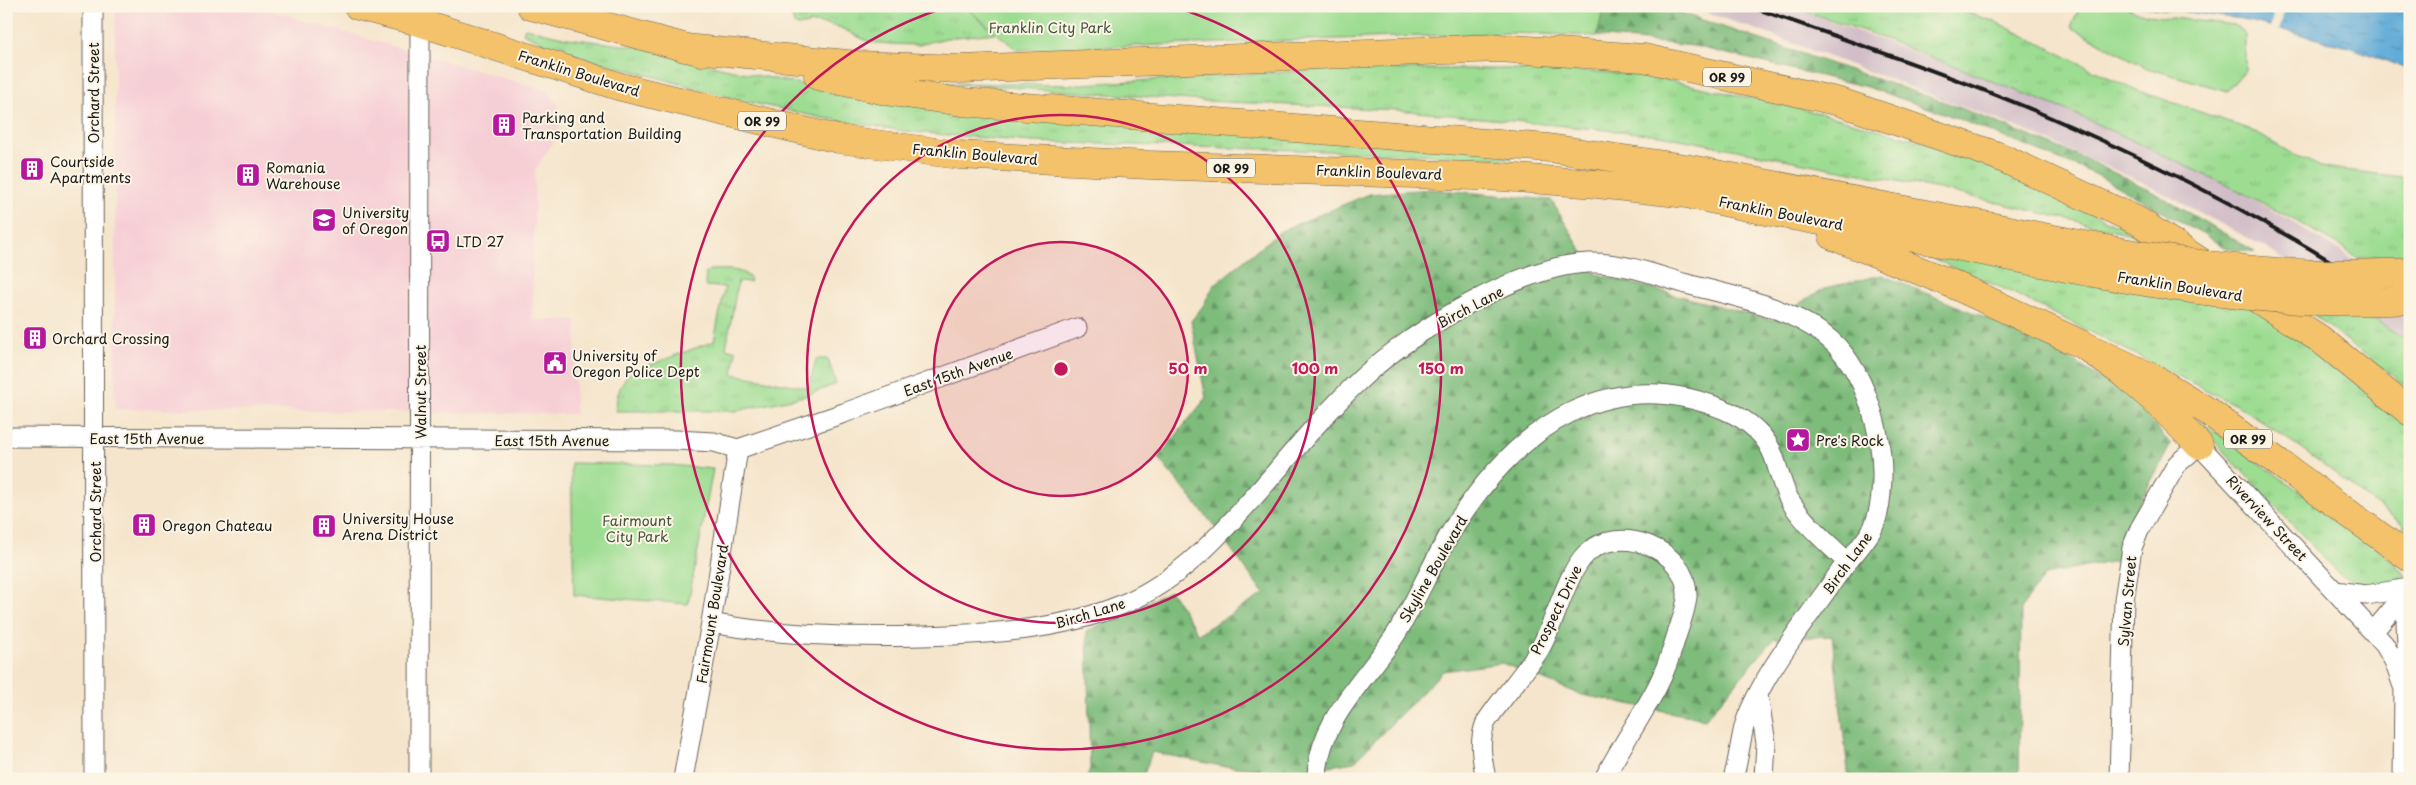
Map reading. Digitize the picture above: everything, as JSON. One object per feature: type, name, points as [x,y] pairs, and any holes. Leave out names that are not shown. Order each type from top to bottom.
[{"type":"main road","name":"Franklin Boulevard","points":[[358,6],[420,14],[621,87],[838,139],[959,155],[1149,165],[1503,177],[1597,184],[1687,194],[1771,212],[1934,228],[2236,268],[2296,273],[2410,272]]},
{"type":"main road","name":"Franklin Boulevard","points":[[531,6],[685,48],[891,92],[962,102],[1549,148],[1685,168],[2171,286],[2238,296],[2298,301],[2410,300]]},
{"type":"main road","name":"OR 99","points":[[685,48],[858,65],[960,69],[1498,48],[1644,58],[1840,102],[1998,156],[2024,168],[2138,221],[2320,339],[2410,412]]},
{"type":"main road","name":"OR 99","points":[[1771,212],[1950,283],[2153,378],[2209,412],[2406,554]]},
{"type":"main road","points":[[2083,345],[2126,375],[2160,405],[2199,445]]},
{"type":"street","name":"Orchard Street","points":[[93,6],[94,779]]},
{"type":"street","name":"Walnut Street","points":[[419,779],[420,14]]},
{"type":"street","name":"Birch Lane","points":[[711,623],[775,633],[866,638],[967,635],[1040,627],[1117,607],[1143,595],[1174,574],[1228,527],[1308,435],[1365,376],[1434,325],[1486,295],[1538,274],[1567,265],[1590,263],[1633,269],[1757,302],[1792,315],[1813,326],[1844,353],[1865,392],[1876,425],[1882,483],[1874,526],[1767,678],[1744,724],[1733,779]]},
{"type":"street","name":"East 15th Avenue","points":[[6,437],[676,440],[714,442],[738,449],[844,413],[1077,328]]},
{"type":"street","name":"Skyline Boulevard","points":[[1318,779],[1322,748],[1332,725],[1396,634],[1457,523],[1484,486],[1519,448],[1551,423],[1582,407],[1603,399],[1648,392],[1702,402],[1744,420],[1756,429],[1773,454],[1788,497],[1798,512],[1847,562]]},
{"type":"street","name":"Riverview Street","points":[[2199,445],[2374,631],[2394,661],[2404,689]]},
{"type":"street","name":"Sylvan Street","points":[[2119,779],[2124,600],[2132,548],[2140,528],[2177,464],[2199,445]]},
{"type":"street","name":"Fairmount Boulevard","points":[[684,779],[738,449]]},
{"type":"street","name":"Prospect Drive","points":[[1486,779],[1480,752],[1481,734],[1486,722],[1538,652],[1552,626],[1577,565],[1590,550],[1604,543],[1634,542],[1658,549],[1672,558],[1681,569],[1686,583],[1687,598],[1668,662],[1658,686],[1604,779]]},
{"type":"street","name":"Riverview Street","points":[[2403,779],[2404,689],[2408,666],[2406,622],[2410,589]]},
{"type":"street","points":[[2335,591],[2366,595],[2410,589]]},
{"type":"street","points":[[2374,631],[2410,589]]},
{"type":"street","points":[[1758,695],[1766,743],[1764,779]]},
{"type":"shaded area","name":"University of Oregon","points":[[115,6],[253,6],[548,91],[559,106],[560,123],[556,138],[535,170],[532,320],[576,320],[575,414],[115,409]]},
{"type":"shaded area","points":[[1686,6],[1788,6],[2008,86],[2103,125],[2240,191],[2345,254],[2410,298],[2410,342],[2263,246],[2140,181],[2017,127],[1752,28]]},
{"type":"green space","points":[[783,6],[964,6],[996,33],[946,38],[919,45],[869,42],[839,27],[826,24],[812,23],[798,26],[794,24],[791,13],[783,11]]},
{"type":"green space","name":"Franklin City Park","points":[[964,6],[1604,6],[1597,36],[1511,33],[1017,50]]},
{"type":"green space","points":[[1604,6],[1661,6],[1953,105],[2079,156],[2146,188],[2256,252],[2227,248],[2095,174],[1946,114],[1867,87],[1694,46],[1597,36]]},
{"type":"green space","points":[[1790,6],[1946,6],[1996,22],[2128,87],[2249,129],[2289,152],[2321,167],[2410,178],[2410,255],[2358,258],[2325,237],[2246,194],[2071,112],[1867,32]]},
{"type":"green space","points":[[2080,6],[2123,6],[2146,15],[2235,25],[2245,34],[2245,70],[2227,91],[2147,68],[2071,27]]},
{"type":"green space","points":[[525,28],[567,38],[638,47],[750,74],[831,90],[1513,151],[1511,159],[1393,153],[1033,142],[910,132],[822,118],[744,101],[563,52],[523,33]]},
{"type":"green space","points":[[1336,69],[1508,69],[1604,72],[1653,77],[1819,113],[1924,142],[2019,179],[2140,236],[1939,189],[1659,135],[1397,110],[1207,101],[946,83],[1066,85]]},
{"type":"green space","points":[[1430,189],[1551,200],[1596,274],[1772,320],[1825,288],[1882,275],[2036,339],[2124,392],[2171,444],[2133,515],[2116,561],[2045,575],[2021,608],[2019,779],[1849,779],[1832,636],[1774,639],[1705,719],[1582,695],[1502,663],[1443,671],[1354,762],[1292,772],[1222,766],[1152,752],[1142,779],[1086,779],[1090,769],[1087,631],[1171,591],[1198,634],[1264,594],[1212,523],[1158,458],[1206,398],[1191,321],[1203,306],[1214,285],[1281,231],[1369,194]]},
{"type":"green space","points":[[1932,247],[2261,307],[2410,423],[2410,530],[2308,453],[2244,409],[2009,291],[1929,257]]},
{"type":"green space","points":[[709,270],[738,271],[751,280],[750,282],[738,281],[726,348],[736,351],[733,374],[809,388],[816,359],[828,359],[836,384],[805,396],[736,411],[616,411],[619,390],[631,372],[714,341],[725,287],[705,286],[706,273]]},
{"type":"green space","points":[[2363,311],[2410,342],[2410,389],[2310,312]]},
{"type":"green space","points":[[2200,421],[2369,540],[2406,575],[2389,584],[2371,586],[2353,581],[2337,572],[2198,424]]},
{"type":"green space","name":"Fairmount City Park","points":[[571,463],[671,465],[713,469],[688,604],[574,595]]},
{"type":"green space","points":[[1750,762],[1758,762],[1755,779],[1746,779]]},
{"type":"water","points":[[2140,6],[2410,6],[2410,70],[2352,48],[2242,19]]},
{"type":"pier","points":[[2275,6],[2285,6],[2279,32],[2270,29]]},
{"type":"railway","points":[[1749,6],[1968,84],[2040,113],[2136,156],[2276,229],[2410,311]]},
{"type":"place","name":"Parking and Transportation Building","points":[[504,125]]},
{"type":"place","name":"Courtside Apartments","points":[[32,169]]},
{"type":"place","name":"Romania Warehouse","points":[[248,175]]},
{"type":"place","name":"University of Oregon","points":[[324,220]]},
{"type":"place","name":"LTD 27","points":[[438,241]]},
{"type":"place","name":"Orchard Crossing","points":[[35,338]]},
{"type":"place","name":"University of Oregon Police Dept","points":[[555,363]]},
{"type":"place","name":"Pre's Rock","points":[[1798,440]]},
{"type":"place","name":"Oregon Chateau","points":[[144,525]]},
{"type":"place","name":"University House Arena District","points":[[324,526]]}]
